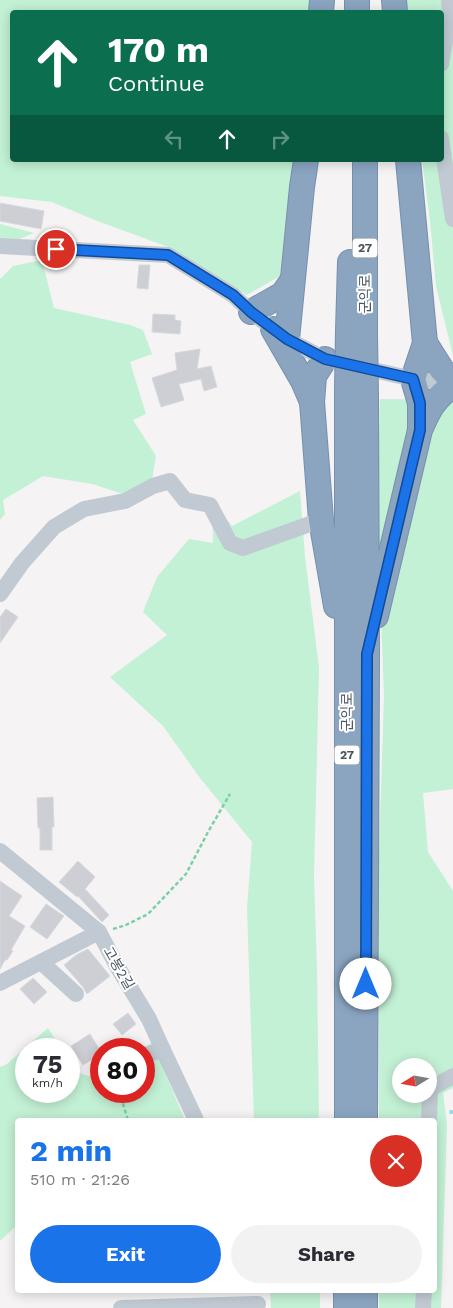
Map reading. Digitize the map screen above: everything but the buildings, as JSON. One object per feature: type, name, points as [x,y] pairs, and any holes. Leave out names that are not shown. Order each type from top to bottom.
[{"type":"highway","points":[[306,162],[292,281],[280,334],[312,402]]},
{"type":"highway","name":"군익로","points":[[353,162],[357,333]]},
{"type":"highway","name":"군익로","points":[[347,1118],[347,673],[357,333],[365,162]]},
{"type":"highway","points":[[408,162],[425,343],[413,379],[420,403],[420,430]]},
{"type":"highway","points":[[251,312],[282,294],[292,281]]},
{"type":"highway","points":[[367,654],[420,430],[430,406],[453,384],[425,343]]},
{"type":"highway","points":[[325,359],[314,376],[312,402],[321,520],[347,673]]},
{"type":"highway","name":"군익로","points":[[356,393],[367,654],[365,1118]]},
{"type":"highway","points":[[346,1293],[346,1308]]},
{"type":"highway","points":[[364,1293],[364,1308]]},
{"type":"street","points":[[444,47],[450,14],[449,0]]},
{"type":"street","points":[[444,158],[453,219]]},
{"type":"street","points":[[0,246],[168,255],[233,295],[251,312],[280,334],[325,359],[413,379],[453,384]]},
{"type":"street","points":[[0,594],[22,563],[54,527],[84,509],[126,500],[153,486],[170,481],[185,500],[210,505],[230,543],[243,548],[321,520]]},
{"type":"street","name":"고봉2길","points":[[0,850],[99,932],[149,1019],[195,1118]]},
{"type":"street","points":[[0,983],[99,932]]},
{"type":"street","points":[[41,962],[76,994]]},
{"type":"street","points":[[155,1052],[163,1050]]},
{"type":"street","points":[[429,1118],[430,1089],[453,1076]]},
{"type":"street","points":[[423,1308],[424,1293]]},
{"type":"street","points":[[120,1308],[258,1301]]},
{"type":"path","points":[[99,932],[126,925],[148,914],[186,874],[230,794]]},
{"type":"path","points":[[123,1103],[127,1118]]},
{"type":"green space","points":[[0,0],[311,0],[309,10],[10,10],[10,162],[294,162],[284,259],[280,276],[247,295],[171,248],[52,202],[0,196]]},
{"type":"green space","points":[[399,0],[453,0],[453,356],[436,286],[422,162],[444,162],[444,10],[400,10]]},
{"type":"green space","points":[[0,224],[34,233],[0,247]]},
{"type":"green space","points":[[42,260],[54,308],[130,325],[143,330],[152,354],[130,362],[146,414],[133,420],[156,456],[152,480],[126,495],[92,484],[43,476],[3,500],[5,514],[0,520],[0,279],[13,266]]},
{"type":"green space","points":[[380,399],[453,400],[453,789],[423,793],[428,852],[453,891],[453,1088],[443,1093],[447,1124],[441,1308],[379,1308],[379,1293],[437,1293],[437,1118],[379,1118],[379,852],[384,696],[377,507]]},
{"type":"green space","points":[[300,491],[305,557],[319,667],[314,876],[319,1118],[254,1118],[247,909],[252,842],[200,778],[163,726],[110,677],[167,635],[143,612],[157,577],[189,539],[213,543],[212,500],[232,526]]},
{"type":"green space","points":[[48,1028],[54,1038],[37,1038]]},
{"type":"green space","points":[[155,1049],[184,1118],[15,1118],[15,1227],[0,1241],[0,1067],[15,1057],[15,1103],[80,1103],[80,1073],[90,1076],[90,1103],[155,1103]]},
{"type":"green space","points":[[270,1293],[320,1293],[320,1308],[271,1308]]},
{"type":"route","points":[[56,249],[168,255],[233,295],[251,312],[287,339],[325,359],[413,379],[420,403],[420,430],[367,654],[366,984]]}]
